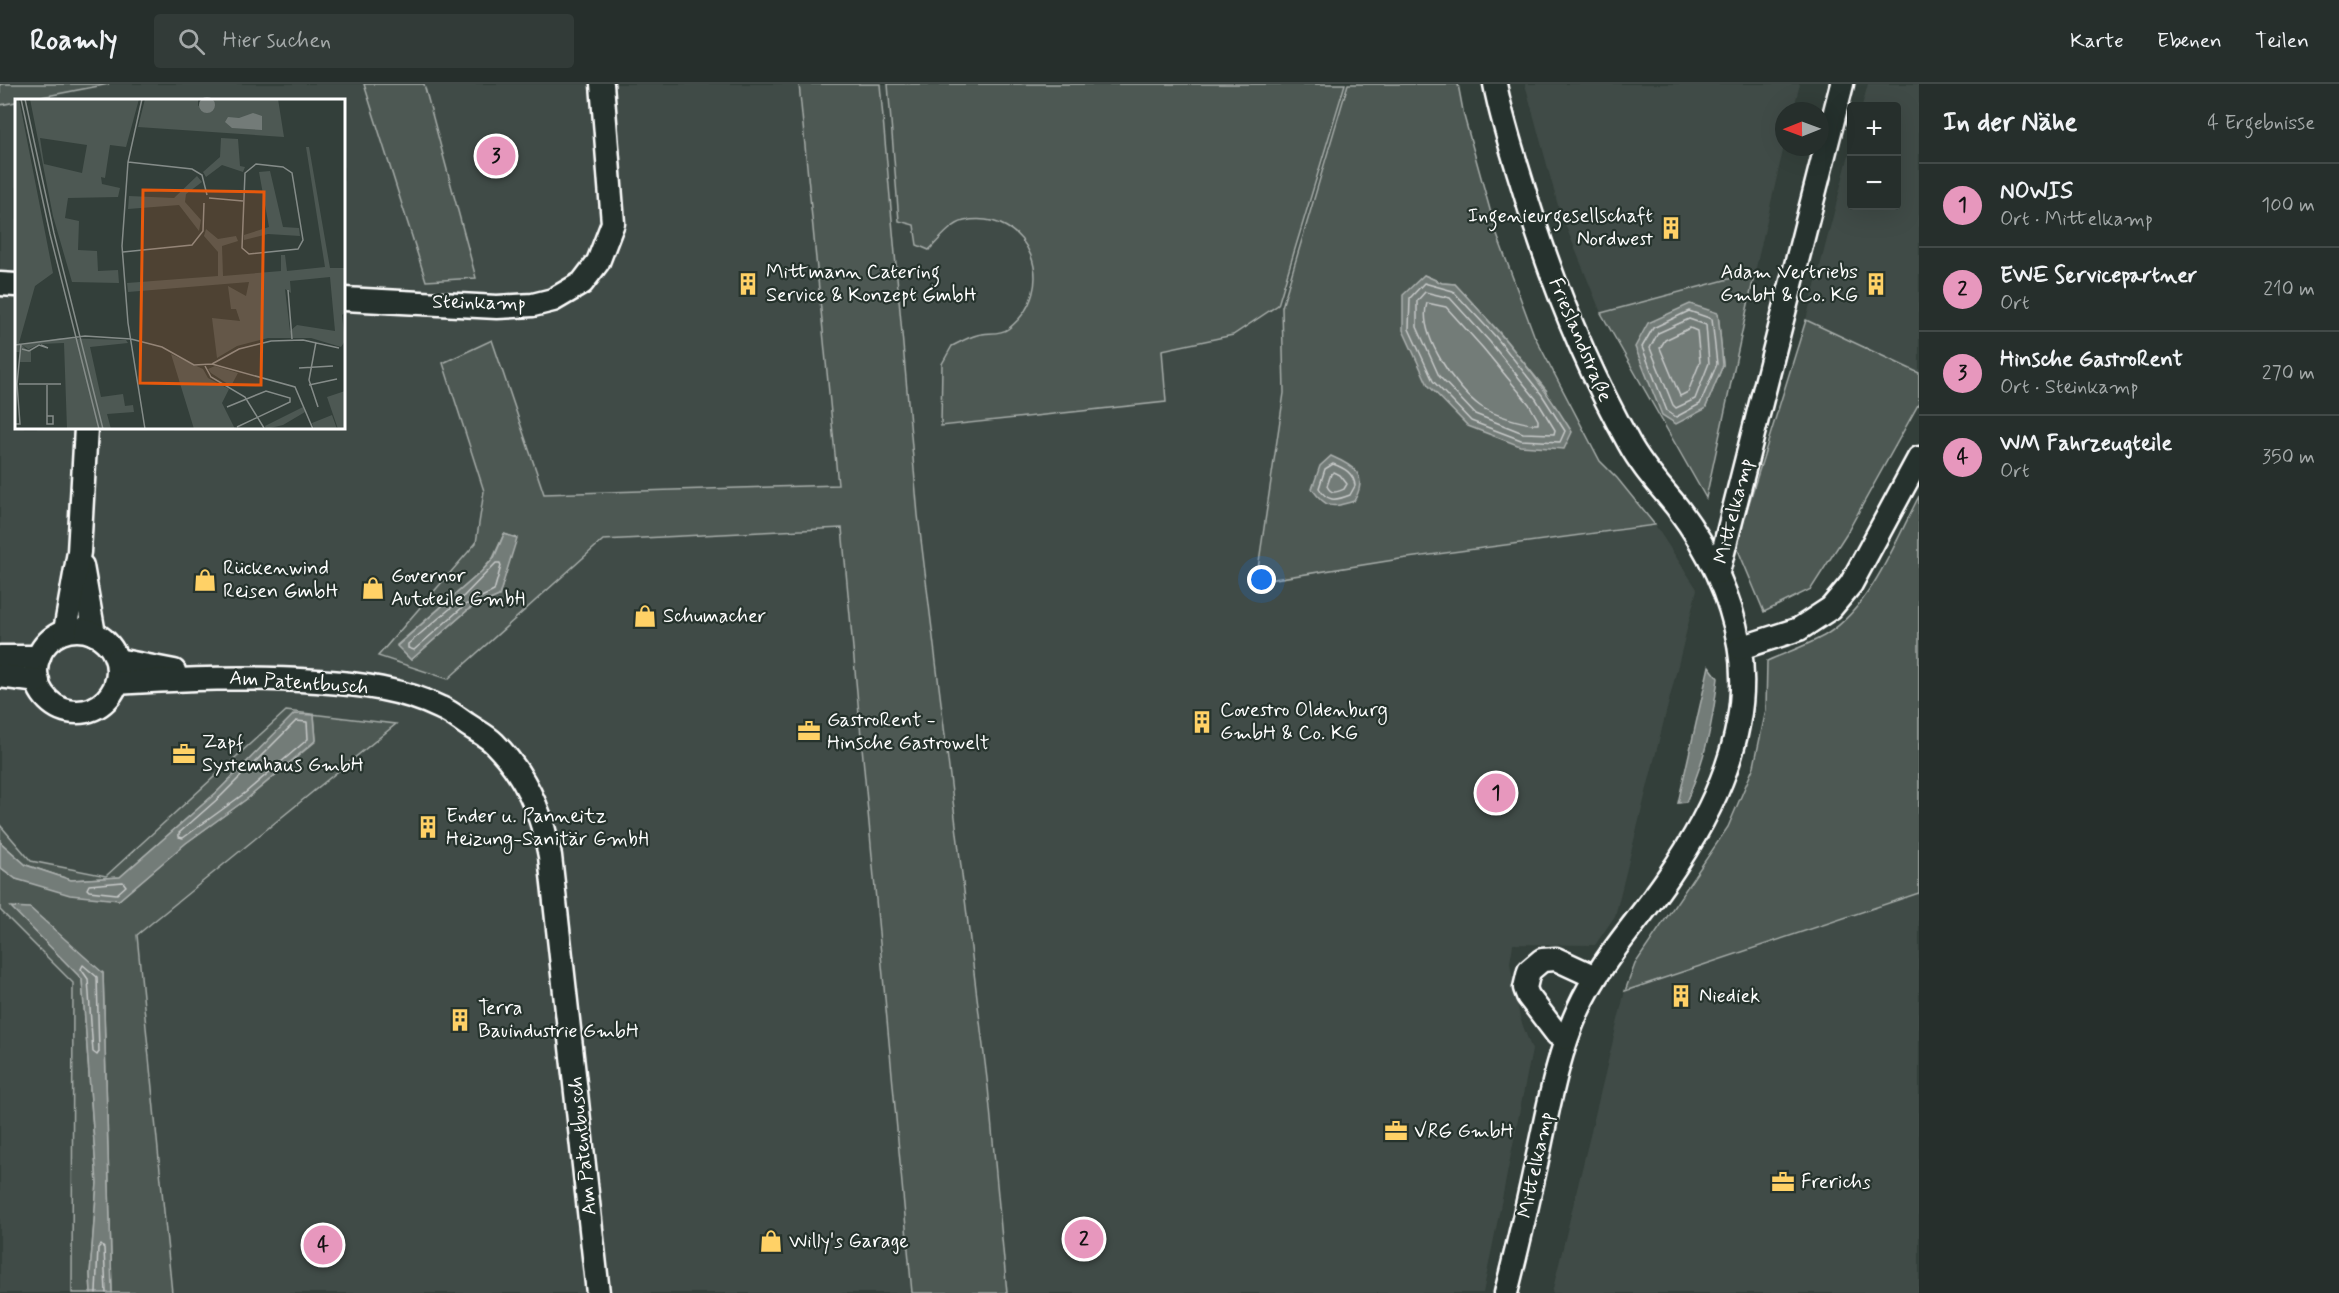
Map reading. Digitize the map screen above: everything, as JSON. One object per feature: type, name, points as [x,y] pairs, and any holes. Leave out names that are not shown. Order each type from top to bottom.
[{"type":"street","name":"Steinkamp","points":[[345,299],[497,307],[533,305],[553,300],[582,283],[598,262],[613,223],[602,84]]},
{"type":"street","name":"Frieslandstraße","points":[[1495,84],[1531,215],[1567,315],[1600,392],[1636,457],[1679,510],[1718,572]]},
{"type":"street","name":"Mittelkamp","points":[[1506,1293],[1555,1080],[1566,1038],[1578,1009],[1595,977],[1667,879],[1707,814],[1730,760],[1741,703],[1740,648],[1731,607],[1718,572],[1842,84]]},
{"type":"street","points":[[0,284],[15,285]]},
{"type":"street","points":[[65,631],[80,552],[86,429]]},
{"type":"street","points":[[1740,648],[1799,629],[1831,608],[1851,584],[1919,458]]},
{"type":"street","points":[[80,552],[94,634]]},
{"type":"street","points":[[80,630],[94,634],[112,650],[117,660],[117,683],[111,695],[102,704],[90,710],[77,712],[64,710],[52,703],[43,693],[38,681],[39,657],[50,641],[65,631],[80,630]]},
{"type":"street","points":[[0,657],[39,657]]},
{"type":"street","name":"Am Patentbusch","points":[[117,660],[205,677]]},
{"type":"street","points":[[0,676],[38,681]]},
{"type":"street","name":"Am Patentbusch","points":[[117,683],[205,677],[292,679],[365,685],[394,691],[442,708],[493,742],[515,769],[532,795],[544,825],[550,856],[598,1293]]},
{"type":"street","points":[[1566,1038],[1557,1034],[1528,996],[1525,988],[1529,971],[1542,960],[1556,959],[1595,977]]},
{"type":"shaded area","points":[[0,84],[109,84],[31,99],[15,99],[15,102],[0,105]]},
{"type":"shaded area","points":[[109,84],[364,84],[427,281],[476,277],[424,84],[799,84],[838,486],[544,494],[491,341],[443,363],[484,491],[476,544],[378,656],[448,679],[603,540],[842,528],[912,1293],[172,1293],[137,935],[395,724],[286,711],[106,876],[31,861],[0,825],[0,105],[15,102],[15,429],[345,429],[345,99],[28,99]]},
{"type":"shaded area","points":[[364,84],[424,84],[476,278],[426,281]]},
{"type":"shaded area","points":[[799,84],[880,84],[918,515],[988,1087],[1007,1293],[912,1293],[842,528],[603,540],[448,679],[378,656],[476,543],[484,491],[443,363],[492,340],[544,494],[838,485]],"holes":[[[504,534],[516,538],[499,596],[469,609],[411,660],[397,645],[481,572],[493,558]]]},
{"type":"shaded area","points":[[880,84],[1348,84],[1282,307],[1284,393],[1256,581],[1655,525],[1697,589],[1615,916],[1595,945],[1513,944],[1510,963],[1520,1018],[1532,1050],[1483,1293],[1007,1293],[988,1087],[918,515]]},
{"type":"shaded area","points":[[888,84],[1345,84],[1278,305],[1233,335],[1162,350],[1166,402],[941,426],[942,364],[952,346],[974,336],[1008,329],[1024,312],[1033,293],[1035,274],[1031,255],[1021,239],[1006,227],[987,220],[959,223],[945,233],[929,250],[917,245],[914,225],[899,221]]},
{"type":"shaded area","points":[[1348,84],[1458,84],[1464,116],[1497,235],[1534,335],[1600,461],[1617,478],[1655,525],[1400,559],[1256,582],[1284,393],[1282,307]],"holes":[[[1424,275],[1442,283],[1455,284],[1500,333],[1547,391]]]},
{"type":"shaded area","points":[[1525,84],[1800,84],[1795,102],[1775,102],[1775,156],[1782,156],[1755,272],[1601,313],[1559,209]]},
{"type":"shaded area","points":[[1868,84],[1919,84],[1919,373],[1806,320],[1847,162],[1847,210],[1901,210],[1901,102],[1863,102]]},
{"type":"shaded area","points":[[1755,272],[1706,498],[1601,313]],"holes":[[[1718,313],[1723,365],[1705,409]]]},
{"type":"shaded area","points":[[1806,320],[1919,373],[1919,403],[1848,531],[1811,589],[1764,612],[1736,545]]},
{"type":"shaded area","points":[[1919,496],[1919,893],[1625,991],[1635,964],[1728,827],[1754,766],[1766,710],[1767,661],[1827,634],[1857,607],[1881,571]]},
{"type":"shaded area","points":[[286,711],[396,724],[137,935],[172,1293],[112,1293],[103,973],[12,907],[82,979],[97,1183],[90,1274],[91,1293],[72,1293],[73,983],[0,910],[0,867],[16,879],[119,900],[186,843],[248,798],[316,741],[314,715],[294,715],[217,792],[120,877],[71,880],[26,865],[0,842],[0,825],[31,861],[106,876]]},
{"type":"shaded area","points":[[1919,893],[1919,1293],[1552,1293],[1625,991]]},
{"type":"shaded area","points":[[0,910],[73,983],[72,1293],[0,1293]]},
{"type":"water","points":[[1424,275],[1442,283],[1455,284],[1518,355],[1572,432],[1564,449],[1520,446],[1468,426],[1428,385],[1403,330],[1403,295]]},
{"type":"water","points":[[1690,304],[1718,313],[1723,365],[1705,409],[1676,424],[1662,415],[1635,347],[1648,323]]},
{"type":"water","points":[[1331,456],[1357,472],[1360,484],[1354,501],[1335,506],[1330,505],[1312,489],[1320,466]]},
{"type":"water","points":[[504,534],[517,538],[499,596],[469,609],[411,660],[397,646],[481,572],[494,558]]},
{"type":"water","points":[[1709,666],[1718,678],[1707,741],[1699,770],[1686,802],[1678,803]]},
{"type":"water","points":[[294,714],[314,715],[316,740],[248,798],[186,843],[119,900],[70,895],[16,879],[0,867],[0,842],[26,865],[71,880],[120,877],[217,792]]},
{"type":"water","points":[[11,907],[30,908],[103,973],[112,1293],[91,1293],[90,1274],[97,1183],[82,979]]},
{"type":"place","name":"Hinsche GastroRent","points":[[496,156]]},
{"type":"place","name":"Ingenieurgesellschaft Nordwest","points":[[1671,228]]},
{"type":"place","name":"Mittmann Catering Service & Konzept GmbH","points":[[748,284]]},
{"type":"place","name":"Adam Vertriebs GmbH & Co. KG","points":[[1876,284]]},
{"type":"place","name":"Rückenwind Reisen GmbH","points":[[205,580]]},
{"type":"place","name":"Governor Autoteile GmbH","points":[[373,588]]},
{"type":"place","name":"Schumacher","points":[[645,616]]},
{"type":"place","name":"Covestro Oldenburg GmbH & Co. KG","points":[[1202,722]]},
{"type":"place","name":"GastroRent - Hinsche Gastrowelt","points":[[809,731]]},
{"type":"place","name":"Zapf Systemhaus GmbH","points":[[184,754]]},
{"type":"place","name":"NOWIS","points":[[1496,793]]},
{"type":"place","name":"Ender u. Panneitz Heizung-Sanitär GmbH","points":[[428,827]]},
{"type":"place","name":"Niediek","points":[[1681,996]]},
{"type":"place","name":"Terra Bauindustrie GmbH","points":[[460,1020]]},
{"type":"place","name":"VRG GmbH","points":[[1396,1131]]},
{"type":"place","name":"Frerichs","points":[[1783,1182]]},
{"type":"place","name":"EWE Servicepartner","points":[[1084,1239]]},
{"type":"place","name":"Willy's Garage","points":[[771,1241]]},
{"type":"place","name":"WM Fahrzeugteile","points":[[323,1245]]}]
